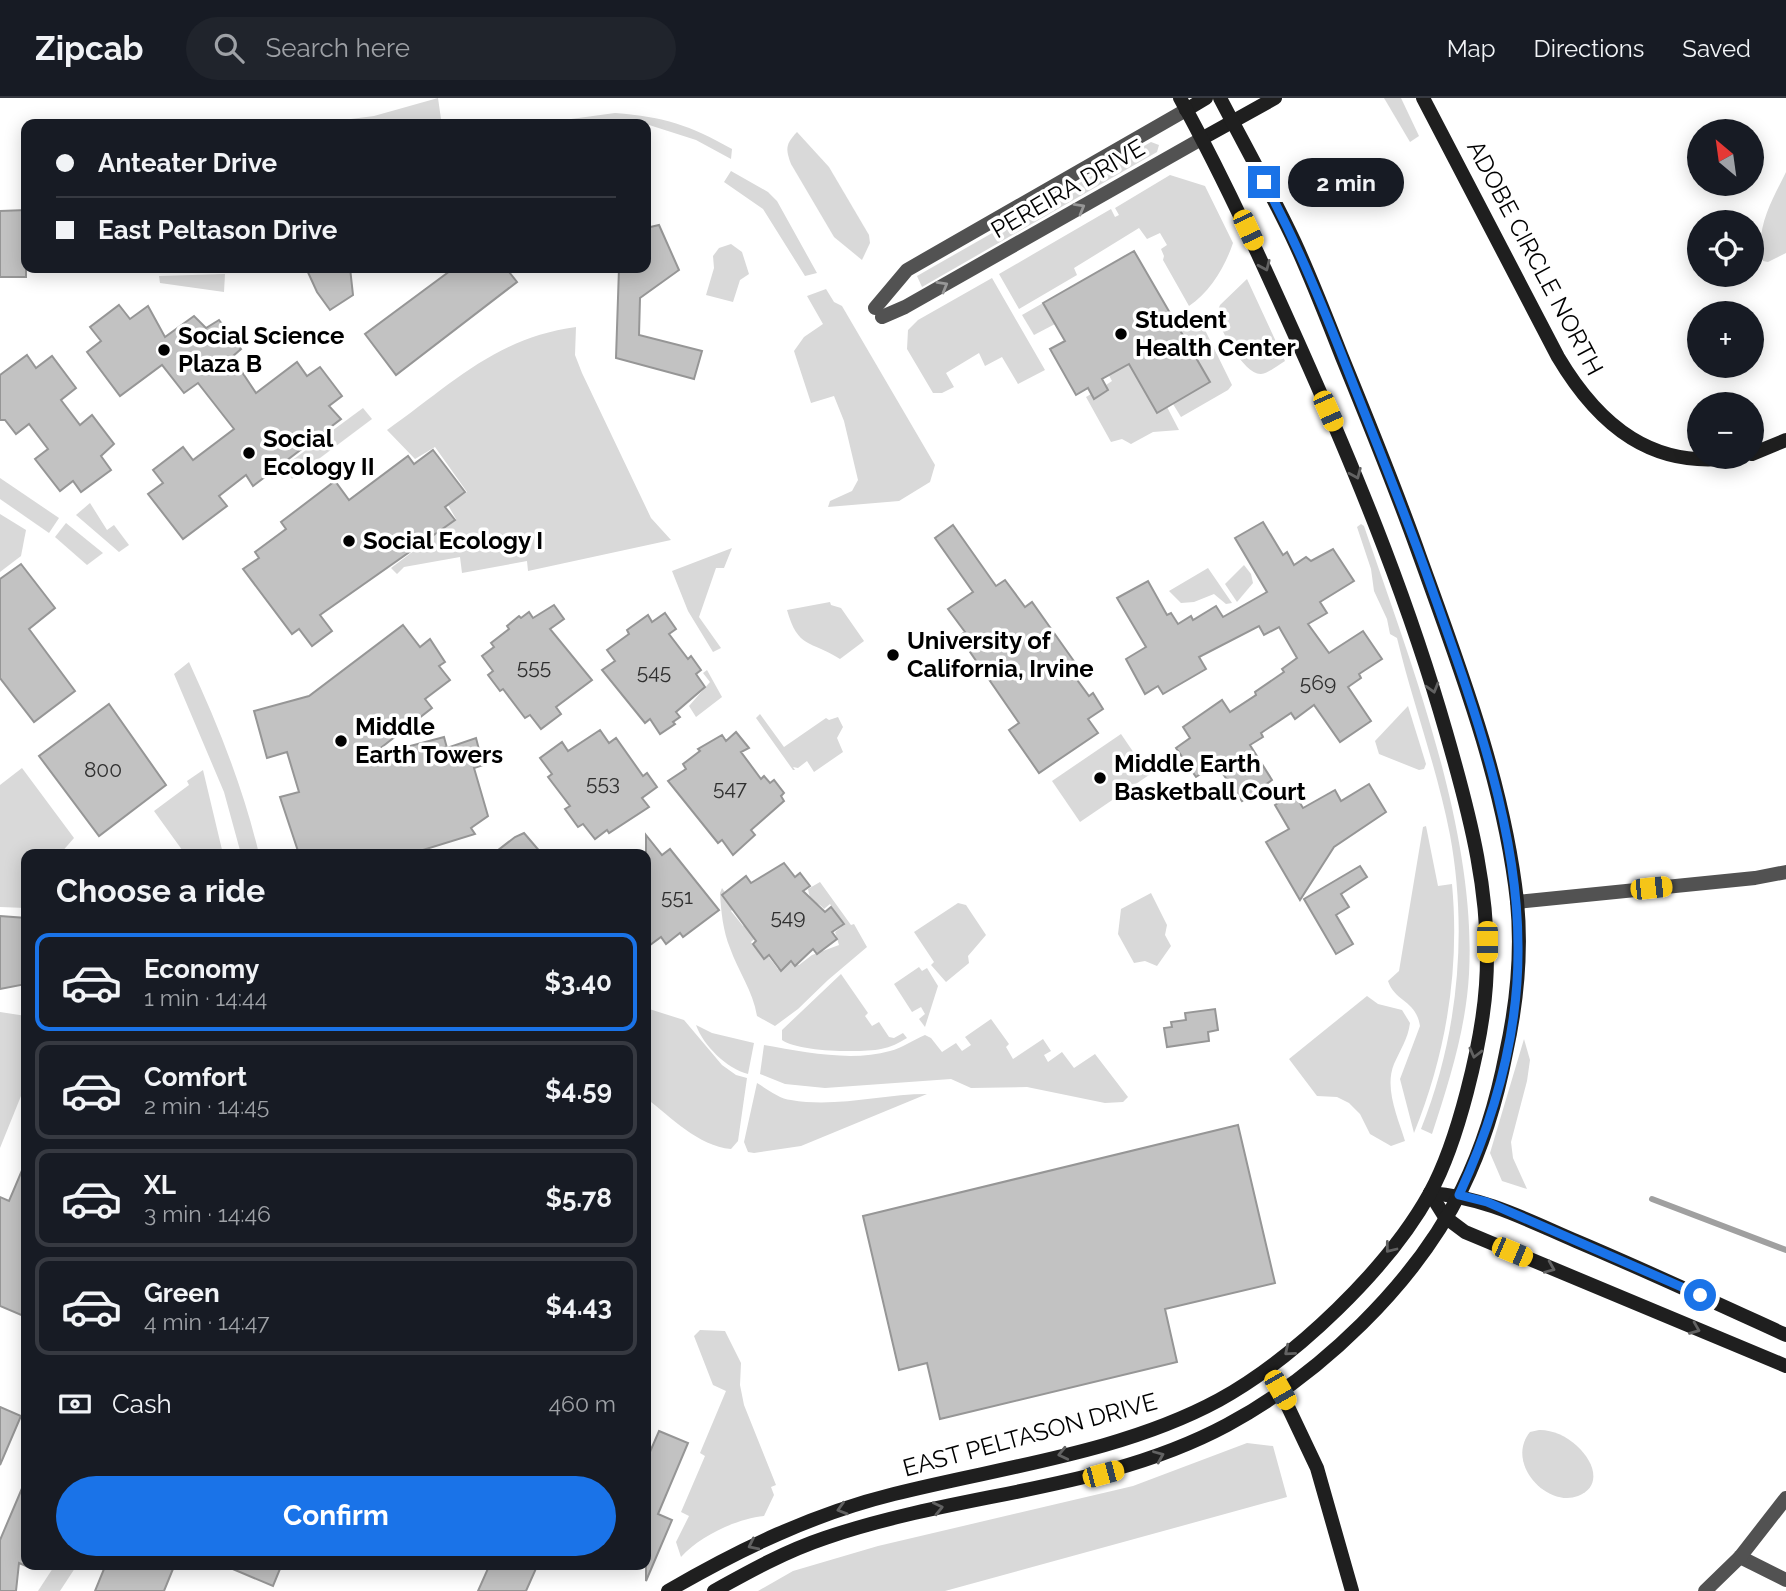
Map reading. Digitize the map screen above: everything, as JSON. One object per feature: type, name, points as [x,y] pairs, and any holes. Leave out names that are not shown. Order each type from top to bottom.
[{"type":"main road","name":"PEREIRA DRIVE","points":[[1183,104],[1206,98]]},
{"type":"main road","name":"EAST PELTASON DRIVE","points":[[714,1591],[794,1550],[824,1538],[939,1507],[1081,1479],[1146,1462],[1233,1422],[1280,1390],[1362,1324],[1426,1248],[1459,1195],[1497,1096],[1516,1005],[1517,902],[1506,835],[1492,776],[1451,644],[1393,480],[1297,248],[1220,98]]},
{"type":"main road","name":"PEREIRA DRIVE","points":[[1203,138],[1275,98]]},
{"type":"main road","name":"ADOBE CIRCLE NORTH","points":[[1423,98],[1558,357],[1576,386],[1600,414],[1635,441],[1671,454],[1687,456]]},
{"type":"main road","name":"EAST PELTASON DRIVE","points":[[668,1591],[718,1562],[816,1517],[889,1495],[1119,1441],[1168,1424],[1220,1399],[1266,1371],[1340,1305],[1375,1268],[1430,1193],[1446,1157],[1466,1092],[1479,1036],[1486,985],[1484,896],[1476,846],[1429,672],[1359,480],[1260,254],[1203,138],[1183,104]]},
{"type":"main road","points":[[1764,449],[1786,440]]},
{"type":"main road","points":[[1430,1193],[1459,1195],[1487,1202],[1632,1264],[1786,1335]]},
{"type":"main road","points":[[1430,1193],[1445,1217],[1465,1232],[1786,1366]]},
{"type":"main road","points":[[1280,1390],[1317,1468],[1352,1591]]},
{"type":"street","name":"PEREIRA DRIVE","points":[[1183,104],[907,270],[878,312],[905,307],[1203,138]]},
{"type":"street","points":[[1517,902],[1755,878],[1786,872]]},
{"type":"street","points":[[1705,1591],[1740,1557],[1786,1498]]},
{"type":"street","points":[[1740,1557],[1786,1580]]},
{"type":"shaded area","points":[[438,98],[441,119],[351,119],[374,116]]},
{"type":"shaded area","points":[[1384,98],[1401,98],[1419,136],[1410,142]]},
{"type":"shaded area","points":[[615,113],[663,120],[689,128],[732,149],[731,159],[696,140],[651,126],[651,119],[571,119]]},
{"type":"shaded area","points":[[797,132],[829,167],[869,235],[870,243],[862,260],[834,237],[791,164],[788,146]]},
{"type":"shaded area","points":[[1151,142],[1159,145],[1157,152],[922,287],[917,276]]},
{"type":"shaded area","points":[[731,171],[768,192],[777,201],[817,273],[805,276],[763,209],[724,182]]},
{"type":"shaded area","points":[[1786,172],[1786,253],[1768,262],[1764,261],[1764,222]]},
{"type":"shaded area","points":[[1170,175],[1205,186],[1233,243],[1226,261],[1204,294],[1189,306],[1163,260],[1161,249],[1167,245],[1160,233],[1147,239],[1139,228],[1074,268],[1077,275],[1019,309],[999,274],[1111,209],[1115,217],[1119,215],[1115,208]]},
{"type":"shaded area","points":[[731,244],[742,252],[749,274],[740,280],[733,302],[706,295],[714,268],[713,256],[719,248]]},
{"type":"shaded area","points":[[225,274],[224,292],[160,283],[159,276]]},
{"type":"shaded area","points":[[992,278],[1045,370],[1018,384],[1002,357],[985,366],[979,353],[946,373],[954,387],[942,393],[933,393],[907,349],[908,330],[918,320]]},
{"type":"shaded area","points":[[1247,279],[1285,361],[1261,374],[1247,367],[1240,359],[1216,315],[1220,305]]},
{"type":"shaded area","points":[[826,289],[834,302],[842,306],[935,465],[930,482],[899,501],[828,507],[830,501],[852,491],[858,480],[844,421],[834,396],[811,403],[794,351],[804,337],[823,324],[807,296]]},
{"type":"shaded area","points":[[1043,303],[1055,324],[1034,335],[1022,315]]},
{"type":"shaded area","points":[[1193,323],[1205,330],[1232,385],[1228,390],[1181,417],[1173,404],[1210,382],[1178,327]]},
{"type":"shaded area","points":[[576,327],[575,355],[582,373],[651,518],[671,540],[528,571],[527,561],[462,573],[460,557],[404,567],[397,574],[391,568],[456,519],[448,505],[467,492],[435,447],[415,459],[387,430],[497,353],[521,341]]},
{"type":"shaded area","points":[[1125,357],[1157,412],[1167,407],[1179,430],[1153,432],[1131,444],[1122,439],[1111,442],[1086,397],[1091,394],[1094,399],[1108,391],[1106,385],[1112,381],[1105,368]]},
{"type":"shaded area","points":[[363,408],[372,419],[292,479],[283,467]]},
{"type":"shaded area","points":[[0,478],[59,518],[49,533],[0,499]]},
{"type":"shaded area","points":[[90,503],[107,530],[114,525],[129,545],[119,552],[76,515]]},
{"type":"shaded area","points":[[0,514],[26,530],[21,556],[0,572]]},
{"type":"shaded area","points":[[66,523],[103,553],[87,565],[55,537]]},
{"type":"shaded area","points":[[1361,524],[1364,526],[1401,633],[1437,747],[1462,863],[1469,919],[1469,974],[1464,1015],[1456,1055],[1432,1134],[1421,1129],[1444,1058],[1456,984],[1458,909],[1455,872],[1450,835],[1438,785],[1397,638],[1390,634],[1387,619],[1374,591],[1371,569],[1357,527]]},
{"type":"shaded area","points":[[732,548],[724,568],[716,568],[699,617],[721,648],[713,652],[688,611],[672,571]]},
{"type":"shaded area","points":[[1244,565],[1251,574],[1253,583],[1237,602],[1225,584]]},
{"type":"shaded area","points":[[1208,568],[1232,603],[1226,604],[1214,594],[1194,602],[1181,603],[1169,591]]},
{"type":"shaded area","points":[[830,602],[831,605],[841,608],[864,641],[840,659],[801,638],[791,623],[787,610]]},
{"type":"shaded area","points":[[189,662],[229,756],[258,849],[240,849],[224,792],[174,674]]},
{"type":"shaded area","points":[[707,670],[722,697],[696,717],[689,706],[710,682],[703,673]]},
{"type":"shaded area","points":[[1408,706],[1426,764],[1424,769],[1419,770],[1379,754],[1375,741]]},
{"type":"shaded area","points":[[760,714],[784,747],[826,718],[829,720],[838,717],[843,727],[837,738],[843,752],[814,772],[807,761],[798,768],[793,767],[793,770],[756,718]]},
{"type":"shaded area","name":"Middle Earth Basketball Court","points":[[1121,734],[1149,775],[1080,822],[1052,781]]},
{"type":"shaded area","points":[[22,768],[74,838],[64,849],[21,849],[21,908],[0,907],[0,785]]},
{"type":"shaded area","points":[[203,770],[222,849],[181,849],[154,811],[189,785],[187,781]]},
{"type":"shaded area","points":[[1426,826],[1438,886],[1452,884],[1454,948],[1442,1042],[1435,1073],[1414,1133],[1400,1079],[1420,1026],[1414,1011],[1395,993],[1388,981],[1399,971],[1423,827]]},
{"type":"shaded area","points":[[820,882],[851,925],[854,924],[867,947],[775,1026],[757,1016],[728,941],[720,893],[722,888],[735,907],[731,911],[743,926],[751,921],[761,933],[751,942],[763,959],[768,956],[778,969],[791,963],[799,965],[812,955],[839,945],[835,932],[844,925],[830,904],[824,909],[812,901],[809,895],[808,889]]},
{"type":"shaded area","points":[[1151,893],[1167,925],[1165,935],[1171,946],[1157,966],[1145,961],[1134,963],[1118,934],[1121,909]]},
{"type":"shaded area","points":[[958,903],[966,905],[986,935],[968,956],[969,963],[946,982],[931,965],[934,962],[914,932]]},
{"type":"shaded area","points":[[919,967],[922,971],[927,968],[938,986],[925,1027],[919,1019],[925,1014],[921,1007],[912,1012],[894,984]]},
{"type":"shaded area","points":[[841,974],[868,1013],[865,1016],[872,1026],[879,1022],[889,1037],[894,1038],[903,1033],[907,1038],[885,1048],[859,1051],[801,1047],[782,1040],[782,1030]]},
{"type":"shaded area","points":[[1367,996],[1378,1004],[1402,1010],[1410,1023],[1391,1073],[1393,1103],[1405,1141],[1391,1146],[1370,1134],[1360,1114],[1349,1103],[1337,1097],[1317,1096],[1289,1059]]},
{"type":"shaded area","points":[[651,1010],[684,1020],[722,1065],[736,1075],[747,1078],[738,1141],[731,1149],[696,1137],[651,1102]]},
{"type":"shaded area","points":[[0,1012],[21,1015],[21,1096],[0,1148]]},
{"type":"shaded area","points":[[991,1019],[1009,1044],[1006,1047],[1013,1059],[1043,1039],[1051,1051],[1044,1055],[1048,1062],[1062,1052],[1074,1068],[1095,1054],[1128,1097],[1123,1102],[1105,1103],[1027,1087],[971,1088],[951,1079],[825,1088],[785,1084],[760,1074],[764,1045],[827,1055],[859,1056],[894,1050],[925,1035],[931,1038],[942,1052],[956,1043],[962,1051],[971,1045],[965,1037]]},
{"type":"shaded area","points":[[696,1025],[712,1033],[754,1043],[748,1074],[732,1067],[717,1055],[699,1033]]},
{"type":"shaded area","points":[[1524,1039],[1530,1060],[1511,1142],[1513,1158],[1527,1189],[1502,1181],[1490,1153]]},
{"type":"shaded area","points":[[757,1083],[782,1098],[808,1102],[842,1102],[927,1094],[801,1146],[754,1153],[748,1152],[744,1142]]},
{"type":"shaded area","points":[[700,1330],[725,1331],[741,1363],[740,1385],[744,1405],[776,1485],[771,1487],[774,1495],[764,1516],[719,1530],[698,1542],[681,1557],[676,1542],[689,1516],[681,1512],[705,1456],[700,1453],[726,1391],[713,1385],[694,1336]]},
{"type":"shaded area","points":[[1530,1432],[1553,1432],[1578,1446],[1592,1468],[1593,1479],[1589,1489],[1578,1496],[1566,1498],[1542,1489],[1533,1480],[1522,1456]]},
{"type":"shaded area","points":[[1247,1443],[1273,1446],[1287,1497],[945,1591],[758,1591],[793,1571],[878,1546],[1133,1486]]},
{"type":"shaded area","points":[[52,1570],[74,1570],[60,1591],[38,1591]]},
{"type":"building","points":[[21,210],[21,273],[26,273],[26,277],[0,277],[0,211]]},
{"type":"building","points":[[659,225],[679,270],[640,298],[639,335],[702,351],[694,379],[616,358],[619,273],[651,273],[651,227]]},
{"type":"building","name":"Student Health Center","points":[[1134,251],[1210,382],[1157,413],[1129,364],[1102,379],[1108,390],[1094,399],[1088,388],[1076,395],[1050,349],[1065,341],[1043,303]]},
{"type":"building","points":[[308,273],[351,273],[353,295],[330,310],[317,292]]},
{"type":"building","points":[[447,273],[510,273],[517,282],[396,375],[365,334]]},
{"type":"building","points":[[119,305],[130,319],[148,306],[165,337],[194,316],[206,328],[219,320],[241,349],[232,357],[256,393],[297,362],[307,376],[320,367],[342,396],[329,406],[341,419],[253,486],[246,475],[219,496],[227,506],[183,539],[148,494],[163,483],[153,470],[183,447],[193,460],[234,429],[198,383],[184,393],[162,365],[120,396],[87,352],[101,341],[90,327]]},
{"type":"building","points":[[27,355],[36,368],[52,356],[76,388],[61,400],[80,425],[92,415],[114,444],[101,456],[111,470],[81,492],[73,481],[60,491],[35,459],[48,449],[29,424],[16,434],[5,420],[0,420],[0,375]]},
{"type":"building","name":"Social Ecology I","points":[[433,450],[465,492],[445,507],[455,520],[320,615],[332,631],[312,646],[299,629],[292,634],[243,569],[259,558],[255,552],[286,529],[281,522],[335,481],[349,500],[408,456],[414,464]]},
{"type":"building","points":[[1263,522],[1283,555],[1287,552],[1294,565],[1306,557],[1311,561],[1333,549],[1354,581],[1320,602],[1327,613],[1308,624],[1329,653],[1363,631],[1382,659],[1359,674],[1361,678],[1348,687],[1371,721],[1340,742],[1314,705],[1295,719],[1291,713],[1261,733],[1263,737],[1250,745],[1272,780],[1242,801],[1216,764],[1196,777],[1176,748],[1190,738],[1183,727],[1222,700],[1230,712],[1256,695],[1255,692],[1284,672],[1282,669],[1297,658],[1279,627],[1264,635],[1259,626],[1199,657],[1206,669],[1163,694],[1158,686],[1145,694],[1126,659],[1146,647],[1117,598],[1148,581],[1167,615],[1171,613],[1178,624],[1191,616],[1193,620],[1216,606],[1223,617],[1267,592],[1235,538]]},
{"type":"building","points":[[953,525],[996,586],[1005,580],[1025,607],[1032,602],[1076,664],[1078,681],[1089,696],[1093,693],[1103,709],[1088,719],[1098,733],[1039,773],[1009,730],[1019,723],[959,636],[965,632],[948,609],[973,592],[935,538]]},
{"type":"building","points":[[21,564],[55,608],[29,629],[75,691],[34,722],[0,678],[0,579]]},
{"type":"building","points":[[554,605],[564,619],[550,629],[592,680],[556,707],[561,714],[541,729],[530,715],[525,718],[503,689],[500,691],[488,675],[493,671],[482,656],[494,647],[491,643],[509,629],[507,626],[519,616],[521,618],[529,612],[533,618]]},
{"type":"building","points":[[665,613],[676,629],[669,634],[688,659],[691,656],[701,670],[696,674],[705,687],[676,712],[680,717],[673,722],[675,724],[660,734],[650,719],[645,723],[602,670],[615,661],[607,650],[629,634],[627,630],[648,615],[652,622]]},
{"type":"building","name":"Middle Earth Towers","points":[[403,625],[420,647],[430,639],[445,662],[439,666],[450,680],[425,699],[432,708],[369,757],[444,737],[447,748],[476,738],[483,765],[474,768],[488,816],[471,828],[475,834],[426,849],[297,849],[280,797],[299,792],[287,752],[267,758],[254,711],[309,696]]},
{"type":"building","points":[[109,704],[166,785],[99,836],[39,756]]},
{"type":"building","points":[[600,730],[609,743],[616,738],[643,776],[647,773],[657,787],[642,798],[649,807],[595,839],[583,824],[578,827],[565,809],[570,806],[548,777],[552,774],[540,758],[562,742],[568,751]]},
{"type":"building","points":[[736,732],[749,748],[741,752],[761,779],[764,776],[770,783],[774,780],[784,793],[781,796],[784,801],[751,830],[755,835],[733,855],[722,840],[718,843],[668,781],[686,769],[683,764],[700,751],[698,749],[722,735],[726,741]]},
{"type":"building","points":[[1369,784],[1386,812],[1334,847],[1300,900],[1266,842],[1289,829],[1275,805],[1294,793],[1303,808],[1335,790],[1341,801]]},
{"type":"building","points":[[524,833],[538,849],[499,849]]},
{"type":"building","points":[[646,835],[662,855],[670,849],[719,910],[683,937],[680,933],[666,944],[661,937],[651,944],[651,849],[646,849]]},
{"type":"building","points":[[784,863],[795,877],[800,873],[810,886],[803,891],[825,912],[831,907],[844,924],[832,932],[837,939],[817,954],[813,949],[795,966],[791,961],[781,971],[769,955],[764,959],[753,944],[756,941],[722,895],[746,876],[751,883]]},
{"type":"building","points":[[1360,866],[1367,877],[1341,894],[1349,907],[1336,915],[1353,944],[1336,954],[1304,899]]},
{"type":"building","points":[[0,916],[21,918],[21,985],[0,989]]},
{"type":"building","points":[[1215,1009],[1218,1030],[1208,1032],[1209,1041],[1167,1047],[1164,1028],[1172,1027],[1171,1022],[1186,1020],[1185,1013]]},
{"type":"building","points":[[1238,1125],[1275,1283],[1165,1309],[1177,1362],[940,1419],[927,1363],[899,1370],[863,1216]]},
{"type":"building","points":[[21,1173],[21,1315],[0,1306],[0,1197],[9,1201]]},
{"type":"building","points":[[0,1407],[21,1416],[0,1465]]},
{"type":"building","points":[[659,1431],[688,1443],[658,1514],[672,1520],[651,1569],[651,1449]]},
{"type":"building","points":[[21,1491],[21,1564],[19,1563],[16,1591],[0,1591],[0,1540]]},
{"type":"building","points":[[104,1570],[173,1570],[164,1591],[95,1591]]},
{"type":"building","points":[[235,1570],[280,1570],[273,1586]]},
{"type":"building","points":[[487,1570],[535,1570],[526,1591],[478,1591]]},
{"type":"waterway","points":[[1652,1199],[1786,1250]]},
{"type":"place","name":"Student Health Center","points":[[1121,334]]},
{"type":"place","name":"Social Science Plaza B","points":[[164,350]]},
{"type":"place","name":"Social Ecology II","points":[[249,453]]},
{"type":"place","name":"Social Ecology I","points":[[349,541]]},
{"type":"place","name":"University of California, Irvine","points":[[893,655]]},
{"type":"place","name":"Middle Earth Towers","points":[[341,741]]},
{"type":"place","name":"Middle Earth Basketball Court","points":[[1100,778]]},
{"type":"route","points":[[1264,182],[1297,248],[1393,480],[1451,644],[1492,776],[1506,835],[1517,902],[1516,1005],[1497,1096],[1472,1167],[1459,1195],[1487,1202],[1700,1295]]}]
